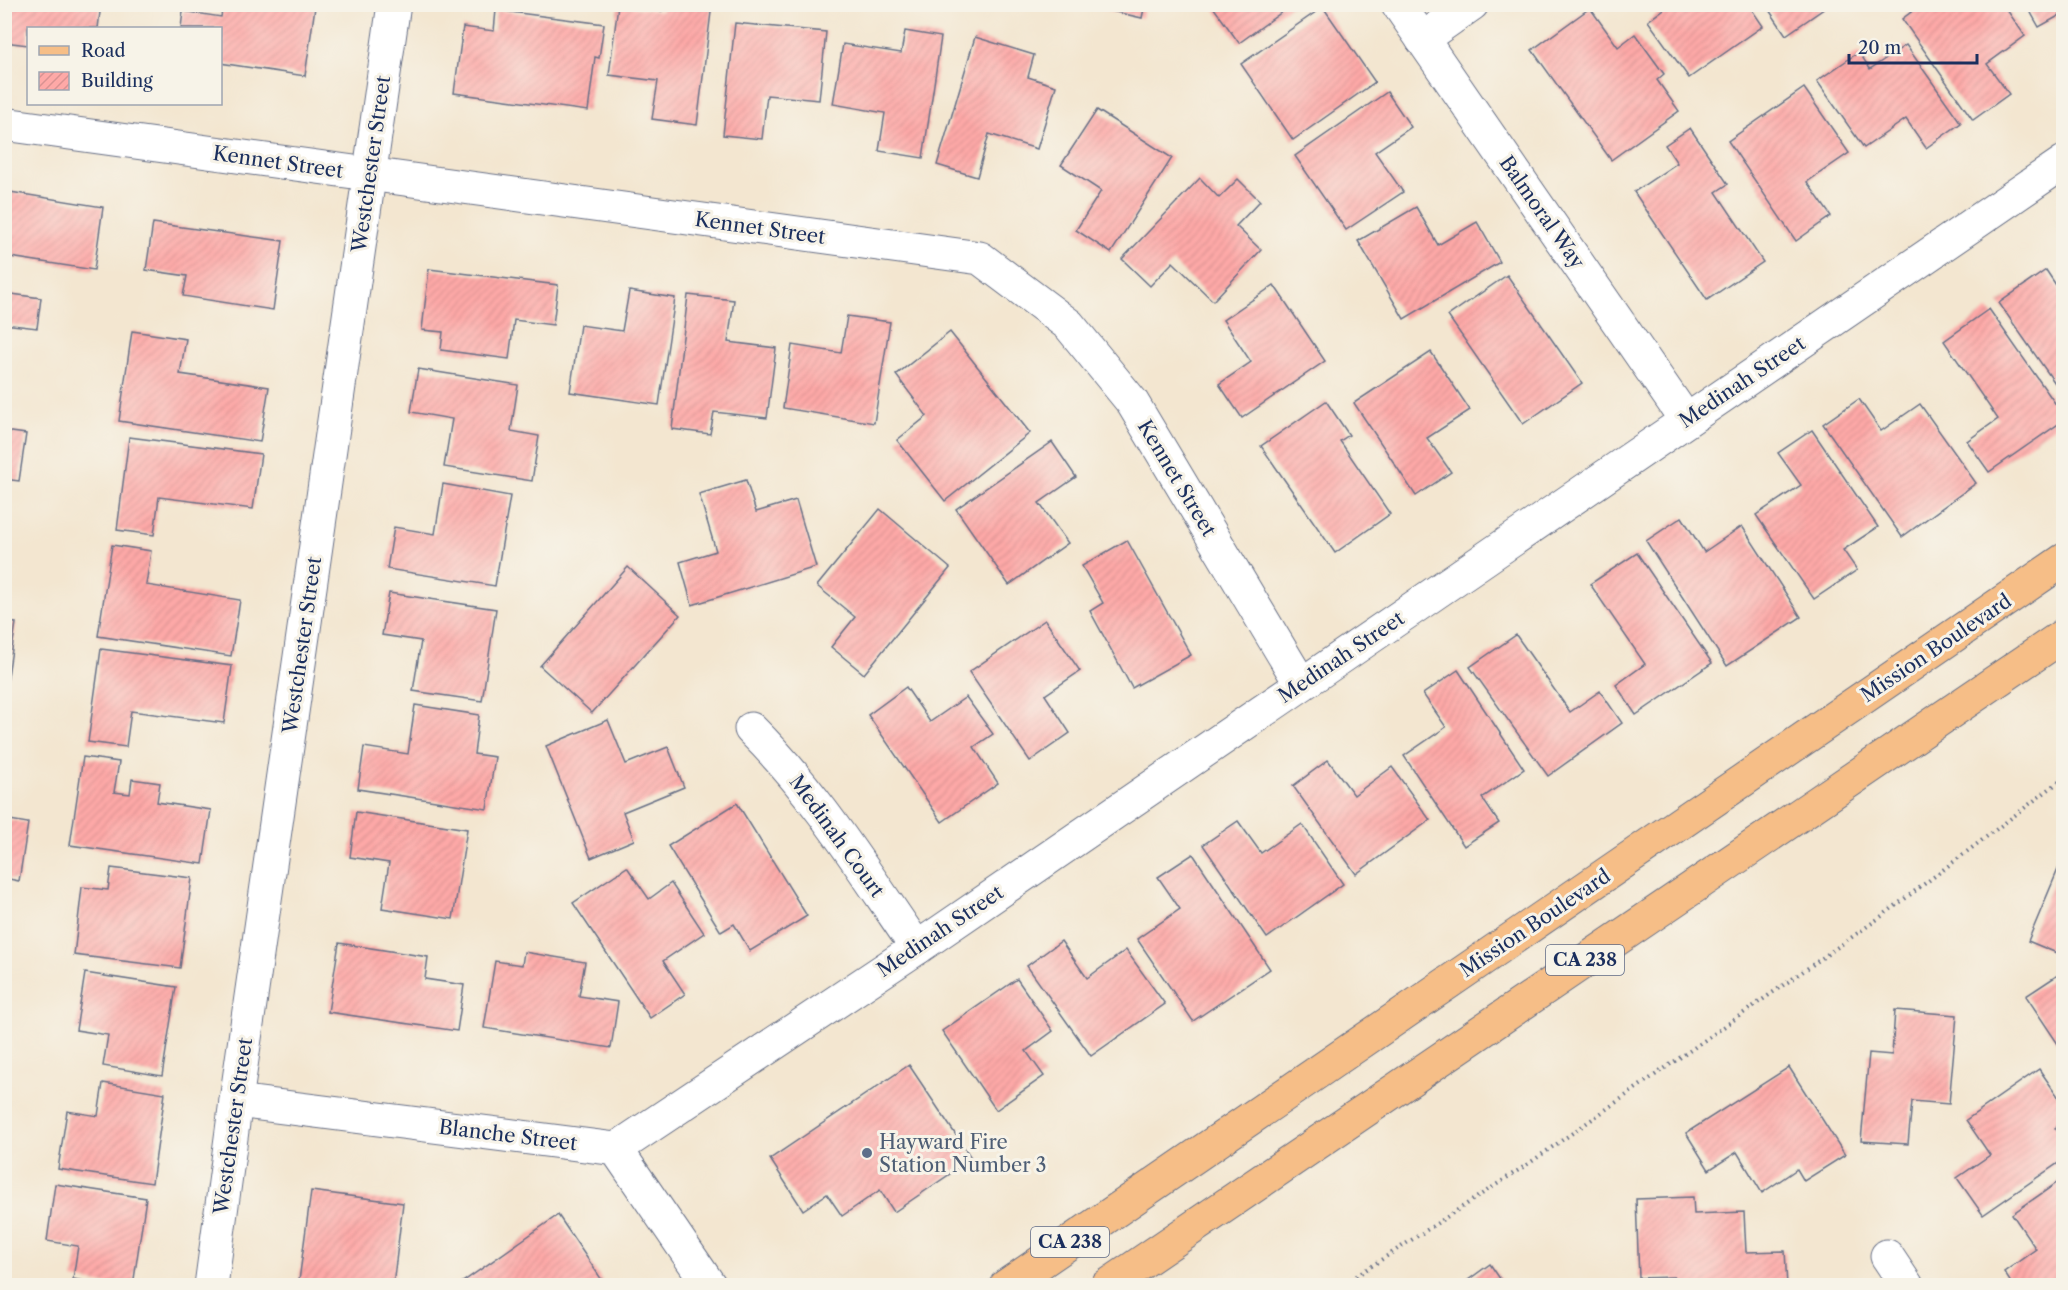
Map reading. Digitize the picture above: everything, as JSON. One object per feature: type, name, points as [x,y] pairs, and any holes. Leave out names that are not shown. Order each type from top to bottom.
[{"type":"main road","name":"Mission Boulevard","points":[[1006,1286],[2064,560]]},
{"type":"main road","name":"CA 238","points":[[1107,1286],[2064,635]]},
{"type":"street","name":"Westchester Street","points":[[211,1286],[394,4]]},
{"type":"street","name":"Balmoral Way","points":[[1398,4],[1686,420]]},
{"type":"street","points":[[1422,39],[1472,4]]},
{"type":"street","name":"Kennet Street","points":[[4,124],[980,258],[1070,325],[1132,402],[1301,684]]},
{"type":"street","name":"Medinah Street","points":[[616,1149],[917,948],[2064,162]]},
{"type":"street","name":"Medinah Court","points":[[751,729],[782,759],[813,799],[917,948]]},
{"type":"street","name":"Blanche Street","points":[[236,1101],[616,1149]]},
{"type":"street","points":[[616,1149],[710,1286]]},
{"type":"street","points":[[1887,1256],[1907,1286]]},
{"type":"path","points":[[1341,1286],[1531,1162],[1872,923],[2064,778]]},
{"type":"building","points":[[4,4],[101,4],[98,27],[27,27],[27,45],[4,42]]},
{"type":"building","points":[[223,4],[297,4],[315,7],[305,76],[222,63],[222,27],[181,27],[183,11],[221,17]]},
{"type":"building","points":[[663,4],[712,4],[697,125],[652,119],[658,81],[609,75],[618,5],[662,11]]},
{"type":"building","points":[[1081,4],[1145,4],[1142,18]]},
{"type":"building","points":[[1211,4],[1293,4],[1239,43]]},
{"type":"building","points":[[1671,4],[1748,4],[1763,26],[1689,78],[1648,21]]},
{"type":"building","points":[[1765,4],[1822,4],[1825,8],[1786,35]]},
{"type":"building","points":[[1922,4],[2003,4],[2025,36],[1987,64],[2009,94],[1973,120],[1902,19]]},
{"type":"building","points":[[2026,4],[2064,4],[2064,13],[2039,27]]},
{"type":"building","points":[[1323,7],[1375,82],[1293,140],[1241,64]]},
{"type":"building","points":[[1590,8],[1618,47],[1635,34],[1664,74],[1657,80],[1679,111],[1611,160],[1532,50]]},
{"type":"building","points":[[496,10],[604,24],[599,58],[595,57],[588,111],[454,93],[463,27],[494,31]]},
{"type":"building","points":[[735,23],[826,32],[819,100],[767,95],[762,139],[723,135]]},
{"type":"building","points":[[905,31],[941,37],[923,158],[879,151],[885,113],[833,104],[843,44],[901,53]]},
{"type":"building","points":[[975,37],[1034,55],[1028,77],[1056,86],[1037,149],[989,134],[977,177],[937,165]]},
{"type":"building","points":[[1906,45],[1961,123],[1926,148],[1906,119],[1864,148],[1817,81],[1859,52],[1870,69]]},
{"type":"building","points":[[1804,88],[1849,153],[1807,182],[1831,216],[1796,241],[1728,141]]},
{"type":"building","points":[[1387,92],[1411,127],[1375,152],[1403,192],[1346,230],[1295,156]]},
{"type":"building","points":[[1097,110],[1172,158],[1111,253],[1076,230],[1101,191],[1061,165]]},
{"type":"building","points":[[1690,128],[1728,184],[1716,192],[1763,262],[1707,300],[1634,192],[1677,163],[1665,145]]},
{"type":"building","points":[[1200,178],[1219,198],[1238,179],[1260,201],[1236,226],[1261,250],[1213,301],[1173,262],[1150,286],[1122,259]]},
{"type":"building","points":[[4,191],[103,207],[94,270],[4,256]]},
{"type":"building","points":[[1416,207],[1438,245],[1477,222],[1500,262],[1404,319],[1358,241]]},
{"type":"building","points":[[153,223],[283,241],[273,310],[183,296],[187,276],[146,270]]},
{"type":"building","points":[[429,269],[558,285],[553,325],[514,320],[509,359],[441,350],[443,332],[422,330]]},
{"type":"building","points":[[2046,270],[2064,297],[2064,396],[1999,303]]},
{"type":"building","points":[[1507,275],[1582,383],[1523,424],[1448,316]]},
{"type":"building","points":[[1274,285],[1325,361],[1242,418],[1219,384],[1251,362],[1223,320]]},
{"type":"building","points":[[629,291],[675,298],[659,405],[570,392],[580,325],[622,331]]},
{"type":"building","points":[[4,293],[41,298],[37,328],[4,324]]},
{"type":"building","points":[[688,295],[734,300],[728,342],[776,348],[767,418],[714,412],[710,434],[672,429]]},
{"type":"building","points":[[1989,309],[2064,416],[2064,420],[1989,472],[1967,441],[1998,419],[1944,341]]},
{"type":"building","points":[[847,316],[890,322],[874,423],[783,408],[792,345],[841,353]]},
{"type":"building","points":[[132,331],[186,339],[180,374],[269,387],[260,442],[119,421]]},
{"type":"building","points":[[950,332],[1030,433],[945,501],[897,440],[927,416],[896,375]]},
{"type":"building","points":[[1431,352],[1470,410],[1427,438],[1451,472],[1416,496],[1354,403]]},
{"type":"building","points":[[418,369],[518,385],[511,431],[539,436],[532,481],[444,467],[452,419],[411,412]]},
{"type":"building","points":[[1859,399],[1881,431],[1920,404],[1976,483],[1902,537],[1823,424]]},
{"type":"building","points":[[1326,401],[1349,435],[1340,441],[1390,514],[1335,553],[1261,446]]},
{"type":"building","points":[[1812,430],[1878,527],[1843,550],[1857,570],[1814,599],[1756,515],[1801,485],[1778,453]]},
{"type":"building","points":[[4,431],[26,434],[19,481],[4,479]]},
{"type":"building","points":[[129,437],[261,454],[253,509],[159,497],[154,535],[117,530]]},
{"type":"building","points":[[1052,442],[1076,477],[1039,503],[1068,543],[1009,585],[956,509]]},
{"type":"building","points":[[746,480],[756,512],[796,500],[816,567],[692,605],[680,562],[716,551],[699,494]]},
{"type":"building","points":[[443,484],[510,496],[495,586],[387,569],[394,527],[435,534]]},
{"type":"building","points":[[880,509],[950,568],[864,674],[831,647],[855,617],[817,586]]},
{"type":"building","points":[[1682,517],[1704,552],[1742,526],[1801,617],[1727,666],[1646,541]]},
{"type":"building","points":[[1127,540],[1191,655],[1132,688],[1090,611],[1103,603],[1082,566]]},
{"type":"building","points":[[112,545],[151,551],[146,585],[240,600],[231,656],[98,636]]},
{"type":"building","points":[[1637,553],[1712,663],[1636,715],[1616,685],[1645,664],[1590,584]]},
{"type":"building","points":[[628,567],[680,615],[592,713],[540,666]]},
{"type":"building","points":[[389,593],[496,609],[482,701],[413,691],[421,641],[382,635]]},
{"type":"building","points":[[1045,620],[1080,671],[1045,695],[1070,733],[1030,761],[969,672]]},
{"type":"building","points":[[4,622],[16,623],[6,689],[4,688]]},
{"type":"building","points":[[1516,635],[1570,712],[1600,691],[1622,723],[1548,776],[1470,667]]},
{"type":"building","points":[[101,649],[232,666],[224,723],[131,711],[126,747],[88,742]]},
{"type":"building","points":[[1458,670],[1524,769],[1482,798],[1499,823],[1464,846],[1404,756],[1446,727],[1423,694]]},
{"type":"building","points":[[906,687],[930,722],[966,697],[993,734],[974,747],[998,783],[942,822],[868,715]]},
{"type":"building","points":[[415,705],[479,715],[474,754],[495,757],[487,809],[358,789],[364,747],[408,754]]},
{"type":"building","points":[[608,720],[626,764],[668,747],[684,787],[623,812],[634,840],[591,858],[546,746]]},
{"type":"building","points":[[83,757],[119,762],[114,792],[130,794],[132,779],[160,783],[157,802],[211,810],[203,864],[70,845]]},
{"type":"building","points":[[1328,760],[1354,795],[1392,767],[1430,820],[1356,874],[1293,786]]},
{"type":"building","points":[[737,803],[807,916],[750,951],[734,924],[721,932],[668,846]]},
{"type":"building","points":[[356,812],[467,829],[453,919],[382,908],[389,863],[350,857]]},
{"type":"building","points":[[4,819],[28,823],[19,881],[4,878]]},
{"type":"building","points":[[1238,821],[1261,853],[1302,824],[1343,884],[1267,938],[1203,845]]},
{"type":"building","points":[[1193,854],[1270,969],[1193,1021],[1137,939],[1180,909],[1158,877]]},
{"type":"building","points":[[627,867],[649,899],[671,883],[704,933],[663,961],[685,994],[650,1018],[573,903]]},
{"type":"building","points":[[2059,867],[2064,869],[2064,956],[2028,941]]},
{"type":"building","points":[[111,868],[192,878],[180,968],[74,955],[82,887],[108,890]]},
{"type":"building","points":[[1061,941],[1087,978],[1126,950],[1165,1004],[1091,1056],[1027,966]]},
{"type":"building","points":[[339,943],[428,957],[425,979],[464,985],[457,1031],[328,1012]]},
{"type":"building","points":[[524,952],[585,962],[579,996],[618,1002],[611,1048],[484,1028],[495,961],[522,965]]},
{"type":"building","points":[[2064,971],[2064,1053],[2026,996]]},
{"type":"building","points":[[85,973],[176,987],[162,1076],[103,1066],[108,1035],[76,1030]]},
{"type":"building","points":[[1017,979],[1053,1031],[1026,1051],[1044,1076],[996,1110],[942,1031]]},
{"type":"building","points":[[1895,1010],[1957,1015],[1949,1104],[1912,1101],[1908,1144],[1861,1141],[1869,1053],[1892,1055]]},
{"type":"building","points":[[909,1065],[972,1159],[894,1212],[880,1190],[842,1216],[827,1194],[803,1210],[770,1159]]},
{"type":"building","points":[[1789,1067],[1845,1155],[1804,1181],[1797,1169],[1762,1193],[1737,1152],[1709,1170],[1686,1133]]},
{"type":"building","points":[[2039,1069],[2064,1105],[2064,1122],[2055,1128],[2064,1139],[2064,1159],[1983,1215],[1957,1178],[1990,1155],[1966,1120]]},
{"type":"building","points":[[103,1083],[165,1093],[152,1183],[58,1169],[67,1111],[98,1116]]},
{"type":"building","points":[[2064,1178],[2064,1284],[2061,1286],[2013,1286],[2004,1272],[2036,1249],[2012,1214]]},
{"type":"building","points":[[55,1184],[146,1198],[133,1286],[115,1286],[73,1279],[78,1246],[47,1241]]},
{"type":"building","points":[[311,1191],[403,1203],[393,1286],[332,1286],[299,1281]]},
{"type":"building","points":[[1693,1197],[1694,1214],[1744,1212],[1746,1252],[1785,1251],[1787,1286],[1674,1286],[1674,1277],[1639,1278],[1636,1199]]},
{"type":"building","points":[[558,1215],[606,1286],[457,1286]]},
{"type":"building","points":[[1490,1264],[1505,1286],[1460,1286]]},
{"type":"place","name":"Hayward Fire Station Number 3","points":[[867,1153]]}]
